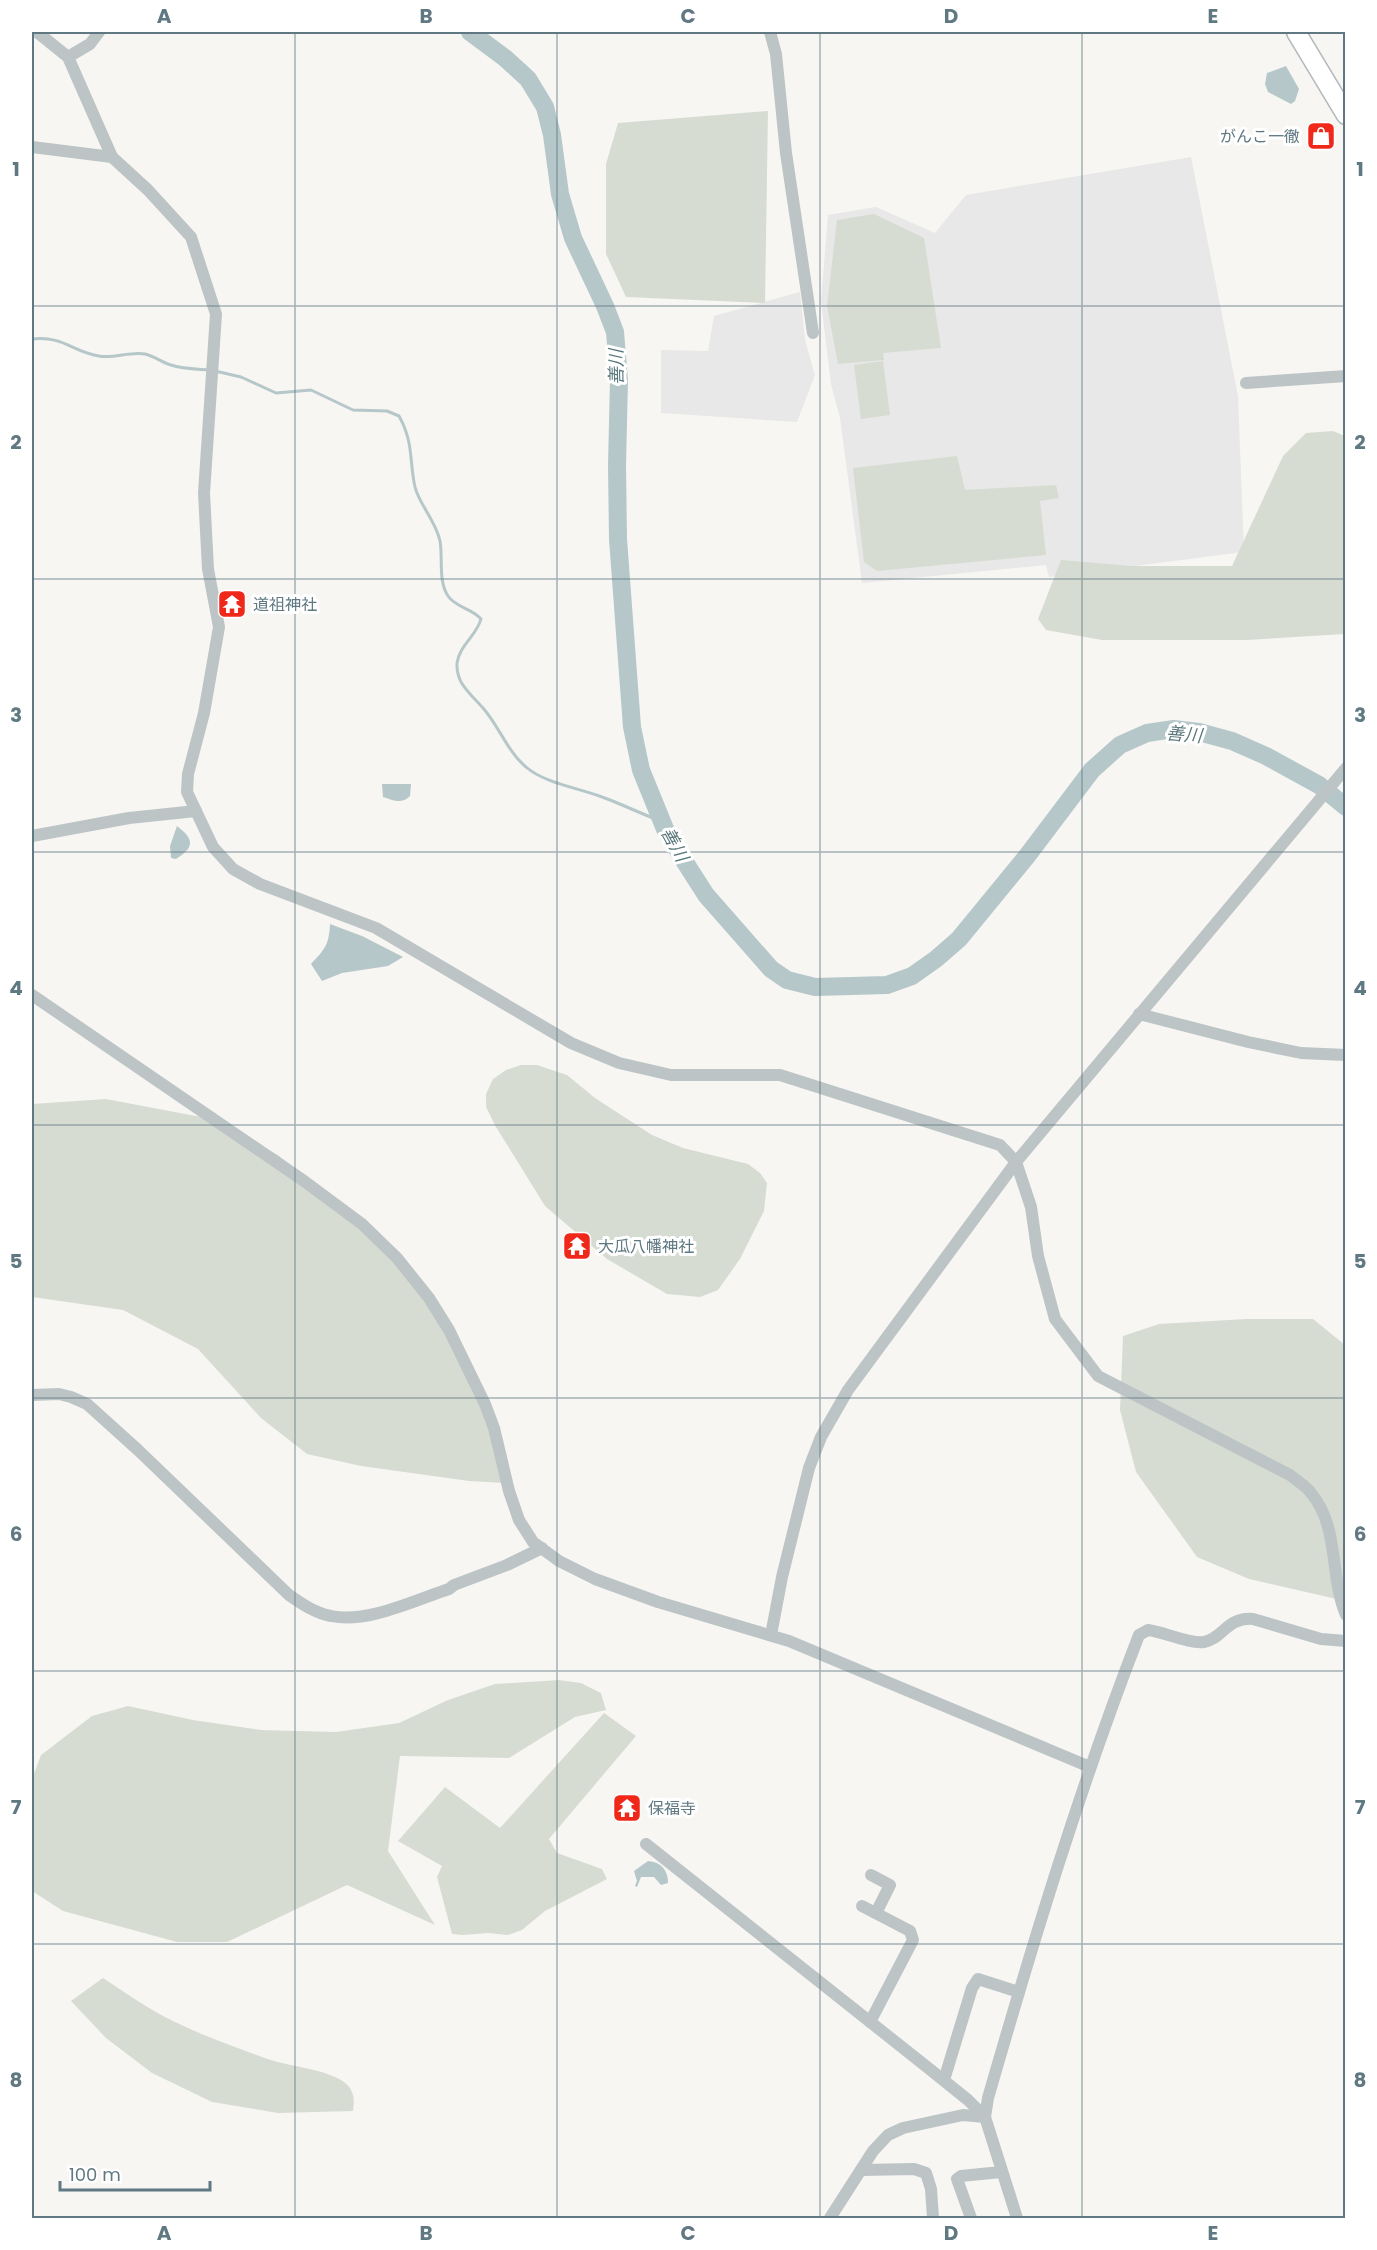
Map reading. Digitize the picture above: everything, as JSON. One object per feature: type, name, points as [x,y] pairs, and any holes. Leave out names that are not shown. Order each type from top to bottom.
[{"type":"highway","points":[[1296,32],[1346,114]]},
{"type":"street","points":[[38,32],[68,57],[112,157],[148,190],[191,237],[216,314],[204,493],[208,569],[219,627],[204,713],[188,774],[187,792],[213,847],[233,869],[260,884],[376,928],[572,1043],[619,1063],[671,1075],[780,1075],[1000,1145],[1016,1162],[1031,1207],[1038,1257],[1055,1319],[1098,1376],[1290,1475],[1311,1492],[1324,1512],[1331,1535],[1338,1584],[1346,1615]]},
{"type":"street","points":[[68,57],[90,44],[99,32]]},
{"type":"street","points":[[770,32],[776,54],[786,153],[813,333]]},
{"type":"street","points":[[32,147],[112,157]]},
{"type":"street","points":[[1246,383],[1346,376]]},
{"type":"street","points":[[771,1635],[782,1577],[809,1468],[821,1437],[848,1390],[1016,1162],[1345,768]]},
{"type":"street","points":[[32,836],[129,818],[196,811]]},
{"type":"street","points":[[32,995],[304,1180],[362,1224],[397,1258],[429,1298],[449,1330],[485,1404],[494,1428],[509,1491],[519,1520],[527,1535],[559,1562],[595,1579],[658,1602],[789,1641],[1090,1767]]},
{"type":"street","points":[[1139,1014],[1301,1053],[1346,1055]]},
{"type":"street","points":[[32,1395],[59,1394],[87,1404],[289,1595],[308,1608],[332,1617],[377,1614],[449,1589],[542,1548]]},
{"type":"street","points":[[1017,2218],[985,2117],[988,2098],[1051,1884],[1090,1767],[1139,1635],[1143,1632],[1155,1631],[1200,1642],[1209,1641],[1236,1620],[1244,1618],[1321,1639],[1346,1641]]},
{"type":"street","points":[[646,1844],[944,2080],[985,2117]]},
{"type":"street","points":[[871,1875],[890,1885],[876,1913]]},
{"type":"street","points":[[862,1906],[910,1931],[913,1940],[870,2022]]},
{"type":"street","points":[[944,2080],[972,1988],[978,1979],[1019,1992]]},
{"type":"street","points":[[830,2218],[873,2151],[888,2135],[903,2128],[963,2115],[985,2117]]},
{"type":"street","points":[[862,2170],[914,2169],[926,2173],[932,2189],[933,2218]]},
{"type":"street","points":[[971,2218],[957,2179],[961,2176],[1001,2172]]},
{"type":"shaded area","points":[[1286,66],[1299,89],[1295,101],[1291,104],[1268,92],[1265,84],[1267,73]]},
{"type":"shaded area","points":[[768,111],[765,303],[626,297],[606,254],[606,164],[618,123]]},
{"type":"shaded area","points":[[1191,157],[1238,396],[1244,552],[1049,577],[1046,565],[862,583],[840,418],[831,384],[821,302],[828,215],[876,207],[935,233],[966,195]]},
{"type":"shaded area","points":[[874,214],[924,238],[941,348],[883,353],[884,360],[838,364],[827,306],[837,220]]},
{"type":"shaded area","points":[[800,292],[805,340],[815,375],[797,422],[661,413],[661,350],[708,351],[714,316]]},
{"type":"shaded area","points":[[883,361],[890,415],[861,419],[854,365]]},
{"type":"shaded area","points":[[1333,431],[1345,436],[1345,634],[1247,640],[1102,640],[1046,630],[1038,619],[1061,560],[1131,566],[1232,566],[1283,456],[1306,433]]},
{"type":"shaded area","points":[[957,456],[965,490],[1056,485],[1059,498],[1040,501],[1046,555],[877,571],[864,562],[853,468]]},
{"type":"shaded area","points":[[382,784],[411,784],[410,796],[400,801],[383,797]]},
{"type":"shaded area","points":[[177,826],[187,835],[190,843],[187,851],[176,859],[171,858],[170,846]]},
{"type":"shaded area","points":[[330,924],[362,936],[403,957],[388,966],[342,973],[322,981],[311,964],[325,946],[329,937]]},
{"type":"shaded area","points":[[521,1065],[537,1065],[567,1075],[595,1098],[652,1135],[683,1148],[748,1164],[760,1173],[767,1183],[764,1211],[740,1259],[718,1290],[700,1297],[667,1294],[607,1259],[545,1206],[486,1107],[486,1094],[493,1079],[506,1070]]},
{"type":"shaded area","points":[[106,1099],[201,1117],[278,1155],[385,1244],[455,1329],[490,1411],[504,1483],[469,1481],[361,1466],[307,1454],[261,1418],[198,1349],[123,1310],[32,1297],[32,1104]]},
{"type":"shaded area","points":[[1246,1319],[1313,1319],[1345,1345],[1345,1601],[1249,1579],[1197,1557],[1136,1472],[1120,1410],[1123,1336],[1159,1324]]},
{"type":"shaded area","points":[[559,1680],[581,1683],[601,1693],[606,1710],[575,1717],[509,1758],[400,1756],[388,1851],[435,1925],[347,1885],[227,1942],[177,1942],[63,1911],[32,1891],[32,1779],[41,1755],[92,1716],[128,1706],[193,1720],[261,1730],[336,1732],[399,1723],[448,1700],[495,1684]]},
{"type":"shaded area","points":[[604,1713],[636,1736],[549,1839],[557,1853],[602,1869],[607,1879],[545,1911],[522,1930],[508,1935],[452,1934],[437,1877],[442,1866],[398,1841],[445,1787],[500,1828]]},
{"type":"shaded area","points":[[648,1861],[657,1863],[663,1868],[667,1874],[668,1883],[661,1885],[654,1877],[641,1877],[637,1887],[635,1886],[637,1881],[634,1871]]},
{"type":"shaded area","points":[[103,1978],[157,2013],[201,2034],[272,2060],[323,2072],[341,2080],[349,2086],[353,2094],[353,2111],[278,2113],[212,2102],[152,2073],[106,2038],[71,2001]]},
{"type":"waterway","name":"善川","points":[[470,32],[505,58],[528,79],[545,107],[552,135],[560,194],[573,238],[615,332],[619,380],[618,539],[632,727],[641,770],[665,829],[706,895],[771,969],[787,980],[815,987],[887,985],[912,976],[959,939],[1027,856],[1092,770],[1120,745],[1147,733],[1174,729],[1199,732],[1232,741],[1266,756],[1319,785],[1346,807]]},
{"type":"waterway","points":[[32,339],[60,342],[99,356],[145,354],[168,364],[209,370]]},
{"type":"waterway","points":[[215,371],[241,377],[276,393],[311,390],[353,410],[387,411],[399,416],[409,443],[415,487],[440,541],[445,590],[451,600],[481,619],[458,657],[457,670],[461,683],[489,715],[519,761],[533,773],[661,821]]},
{"type":"place","name":"がんこ一徹","points":[[1321,136]]},
{"type":"place","name":"道祖神社","points":[[232,604]]},
{"type":"place","name":"大瓜八幡神社","points":[[577,1246]]},
{"type":"place","name":"保福寺","points":[[627,1808]]}]
